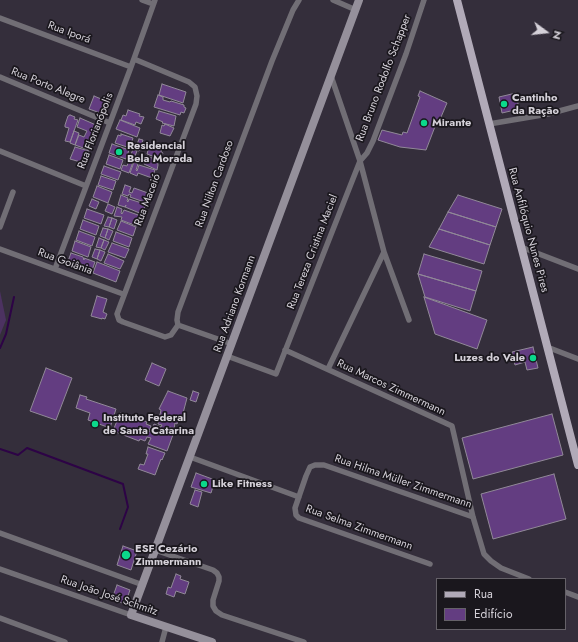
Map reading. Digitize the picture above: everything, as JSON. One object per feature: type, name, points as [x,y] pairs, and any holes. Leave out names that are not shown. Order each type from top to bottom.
[{"type":"main road","name":"Rua Anfilóquio Nunes Pires","points":[[457,0],[578,465]]},
{"type":"street","points":[[142,0],[154,2]]},
{"type":"street","name":"Rua Nilton Cardoso","points":[[178,325],[178,312],[189,282],[272,61],[293,10],[299,0]]},
{"type":"street","points":[[333,0],[356,10]]},
{"type":"street","name":"Rua Adriano Kormann","points":[[131,615],[359,0]]},
{"type":"street","name":"Rua Bruno Rodolfo Schapper","points":[[360,161],[373,141],[406,54],[424,0]]},
{"type":"street","name":"Rua Florianópolis","points":[[55,269],[154,2]]},
{"type":"street","name":"Rua Iporá","points":[[0,18],[131,67]]},
{"type":"street","name":"Rua Maceió","points":[[134,59],[189,82],[195,87],[198,96],[117,312],[118,318],[121,321],[165,336],[171,335],[178,325]]},
{"type":"street","points":[[331,76],[360,161],[384,252],[409,320]]},
{"type":"street","name":"Rua Porto Alegre","points":[[0,77],[110,122]]},
{"type":"street","points":[[489,124],[548,114],[578,106]]},
{"type":"street","points":[[0,151],[86,186]]},
{"type":"street","name":"Rua Tereza Cristina Maciel","points":[[227,356],[276,374],[360,161]]},
{"type":"street","points":[[0,227],[13,192]]},
{"type":"street","points":[[521,247],[578,269]]},
{"type":"street","name":"Rua Goiânia","points":[[0,249],[123,294]]},
{"type":"street","points":[[328,370],[384,252]]},
{"type":"street","points":[[178,325],[232,344]]},
{"type":"street","points":[[547,347],[578,359]]},
{"type":"street","name":"Rua Marcos Zimmermann","points":[[285,350],[452,426],[473,517],[484,554],[501,568],[526,578]]},
{"type":"street","name":"Rua Selma Zimmermann","points":[[190,457],[299,497],[295,512],[300,518],[430,564]]},
{"type":"street","name":"Rua Hilma Müller Zimmermann","points":[[299,497],[310,468],[320,464],[473,517]]},
{"type":"street","points":[[0,533],[142,585]]},
{"type":"street","points":[[155,550],[213,570],[217,573],[219,577],[213,600],[213,606],[216,612],[304,642]]},
{"type":"street","name":"Rua João José Schmitz","points":[[0,569],[212,642]]},
{"type":"street","points":[[566,592],[578,597]]},
{"type":"street","points":[[0,618],[64,642]]},
{"type":"street","points":[[162,642],[166,627]]},
{"type":"shaded area","points":[[0,291],[6,320],[0,335]]},
{"type":"building","points":[[162,84],[186,92],[183,103],[159,95]]},
{"type":"building","points":[[420,91],[447,103],[438,124],[436,124],[426,150],[400,147],[378,140],[382,130],[402,135],[403,132],[407,133],[420,97],[418,96]]},
{"type":"building","points":[[516,93],[519,109],[502,113],[499,97]]},
{"type":"building","points":[[158,95],[163,97],[163,100],[184,105],[186,108],[184,113],[181,112],[180,115],[154,107]]},
{"type":"building","points":[[94,96],[106,101],[103,114],[89,109]]},
{"type":"building","points":[[128,110],[144,117],[141,124],[136,122],[135,125],[121,120],[123,115],[126,116]]},
{"type":"building","points":[[159,111],[176,116],[174,126],[162,123],[163,122],[156,119]]},
{"type":"building","points":[[70,115],[75,117],[74,119],[78,120],[70,142],[65,141],[69,128],[65,127],[65,125],[68,116]]},
{"type":"building","points":[[80,118],[96,125],[89,150],[75,145],[79,135],[84,137],[87,131],[77,127]]},
{"type":"building","points":[[120,120],[140,128],[137,137],[116,129]]},
{"type":"building","points":[[165,124],[174,128],[170,136],[160,133],[162,125],[164,126]]},
{"type":"building","points":[[74,131],[79,133],[75,145],[70,143]]},
{"type":"building","points":[[121,134],[133,138],[130,148],[115,143],[118,135],[121,136]]},
{"type":"building","points":[[139,139],[143,140],[139,151],[130,148],[131,145],[136,147]]},
{"type":"building","points":[[150,143],[162,148],[161,152],[163,153],[160,159],[147,154]]},
{"type":"building","name":"Residencial Bela Morada","points":[[112,144],[129,150],[126,159],[109,153]]},
{"type":"building","points":[[75,147],[89,151],[86,158],[83,157],[85,158],[84,163],[70,159]]},
{"type":"building","points":[[133,149],[137,151],[133,161],[129,160]]},
{"type":"building","points":[[109,155],[123,160],[120,169],[106,164]]},
{"type":"building","points":[[147,156],[157,160],[157,170],[144,164]]},
{"type":"building","points":[[129,160],[133,162],[129,173],[121,170],[123,165],[127,166]]},
{"type":"building","points":[[134,162],[138,164],[137,171],[139,165],[155,170],[152,178],[138,173],[137,176],[130,173]]},
{"type":"building","points":[[104,166],[121,172],[118,180],[101,174]]},
{"type":"building","points":[[101,176],[116,181],[113,190],[98,185]]},
{"type":"building","points":[[125,185],[131,187],[129,192],[132,193],[134,188],[148,193],[149,196],[147,203],[130,197],[131,195],[129,194],[128,196],[122,194]]},
{"type":"building","points":[[97,186],[112,192],[108,203],[93,197]]},
{"type":"building","points":[[121,195],[128,198],[128,202],[129,199],[145,204],[142,214],[118,205]]},
{"type":"building","points":[[458,195],[502,209],[496,227],[448,212]]},
{"type":"building","points":[[92,199],[99,202],[96,209],[89,206]]},
{"type":"building","points":[[108,204],[115,207],[112,214],[105,211]]},
{"type":"building","points":[[117,207],[122,209],[122,214],[124,210],[141,216],[137,226],[121,220],[122,217],[114,216]]},
{"type":"building","points":[[87,209],[104,215],[101,224],[84,218]]},
{"type":"building","points":[[448,212],[496,227],[490,245],[439,229]]},
{"type":"building","points":[[108,217],[112,218],[109,227],[104,226]]},
{"type":"building","points":[[112,218],[117,220],[114,229],[109,227]]},
{"type":"building","points":[[83,220],[99,226],[96,235],[80,229]]},
{"type":"building","points":[[121,221],[136,227],[133,236],[117,230]]},
{"type":"building","points":[[103,228],[108,229],[105,238],[100,236]]},
{"type":"building","points":[[108,229],[113,231],[109,240],[105,238]]},
{"type":"building","points":[[439,229],[490,245],[484,264],[429,247]]},
{"type":"building","points":[[79,231],[95,237],[92,246],[76,240]]},
{"type":"building","points":[[116,232],[132,238],[129,247],[113,241]]},
{"type":"building","points":[[99,238],[104,240],[101,248],[96,247]]},
{"type":"building","points":[[104,240],[109,242],[105,250],[101,248]]},
{"type":"building","points":[[75,241],[91,247],[88,257],[72,251]]},
{"type":"building","points":[[112,243],[129,249],[125,258],[108,252]]},
{"type":"building","points":[[95,249],[100,250],[97,259],[92,257]]},
{"type":"building","points":[[100,250],[105,252],[101,261],[97,259]]},
{"type":"building","points":[[71,253],[83,257],[84,260],[84,258],[95,262],[91,273],[67,264]]},
{"type":"building","points":[[108,254],[124,261],[120,269],[104,263]]},
{"type":"building","points":[[424,254],[482,271],[476,291],[418,274]]},
{"type":"building","points":[[97,262],[120,271],[116,282],[93,273]]},
{"type":"building","points":[[418,274],[476,291],[470,311],[425,297]]},
{"type":"building","points":[[97,296],[107,299],[103,312],[107,314],[105,319],[91,316]]},
{"type":"building","points":[[424,297],[487,320],[477,349],[435,334]]},
{"type":"building","points":[[533,347],[538,368],[527,370],[525,362],[515,365],[512,352]]},
{"type":"building","points":[[152,363],[166,369],[159,386],[145,380]]},
{"type":"building","points":[[46,368],[72,378],[56,420],[30,411]]},
{"type":"building","points":[[168,391],[187,398],[182,417],[180,416],[177,424],[175,423],[174,429],[170,427],[169,430],[174,432],[167,451],[148,444],[151,438],[147,437],[145,441],[140,439],[139,441],[113,431],[120,413],[131,415],[147,422],[146,424],[151,426],[149,431],[151,432],[154,424],[161,427],[162,425],[158,424],[161,410],[159,409]]},
{"type":"building","points":[[193,391],[199,393],[196,402],[190,400]]},
{"type":"building","points":[[80,395],[87,397],[86,399],[116,409],[110,428],[88,420],[90,413],[76,408]]},
{"type":"building","points":[[552,414],[563,455],[473,479],[462,438]]},
{"type":"building","points":[[148,447],[165,453],[155,475],[138,469],[140,464],[144,465],[148,454],[146,454]]},
{"type":"building","points":[[196,473],[215,480],[211,493],[191,487]]},
{"type":"building","points":[[554,474],[566,519],[493,539],[481,494]]},
{"type":"building","points":[[195,490],[202,492],[198,507],[190,504]]},
{"type":"building","points":[[123,546],[137,551],[131,570],[117,565]]},
{"type":"building","points":[[176,574],[181,576],[180,579],[189,582],[185,594],[176,591],[174,597],[166,594],[168,587],[171,588]]},
{"type":"building","points":[[117,585],[130,590],[125,604],[112,599]]},
{"type":"waterway","points":[[0,348],[6,334],[14,297]]},
{"type":"waterway","points":[[0,449],[18,455],[27,448],[123,484],[128,507],[120,529]]},
{"type":"place","name":"Cantinho da Ração","points":[[504,104]]},
{"type":"place","name":"Mirante","points":[[424,123]]},
{"type":"place","name":"Residencial Bela Morada","points":[[119,152]]},
{"type":"place","name":"Luzes do Vale","points":[[533,358]]},
{"type":"place","name":"Instituto Federal de Santa Catarina","points":[[95,424]]},
{"type":"place","name":"Like Fitness","points":[[204,484]]},
{"type":"place","name":"ESF Cezário Zimmermann","points":[[126,555]]}]
